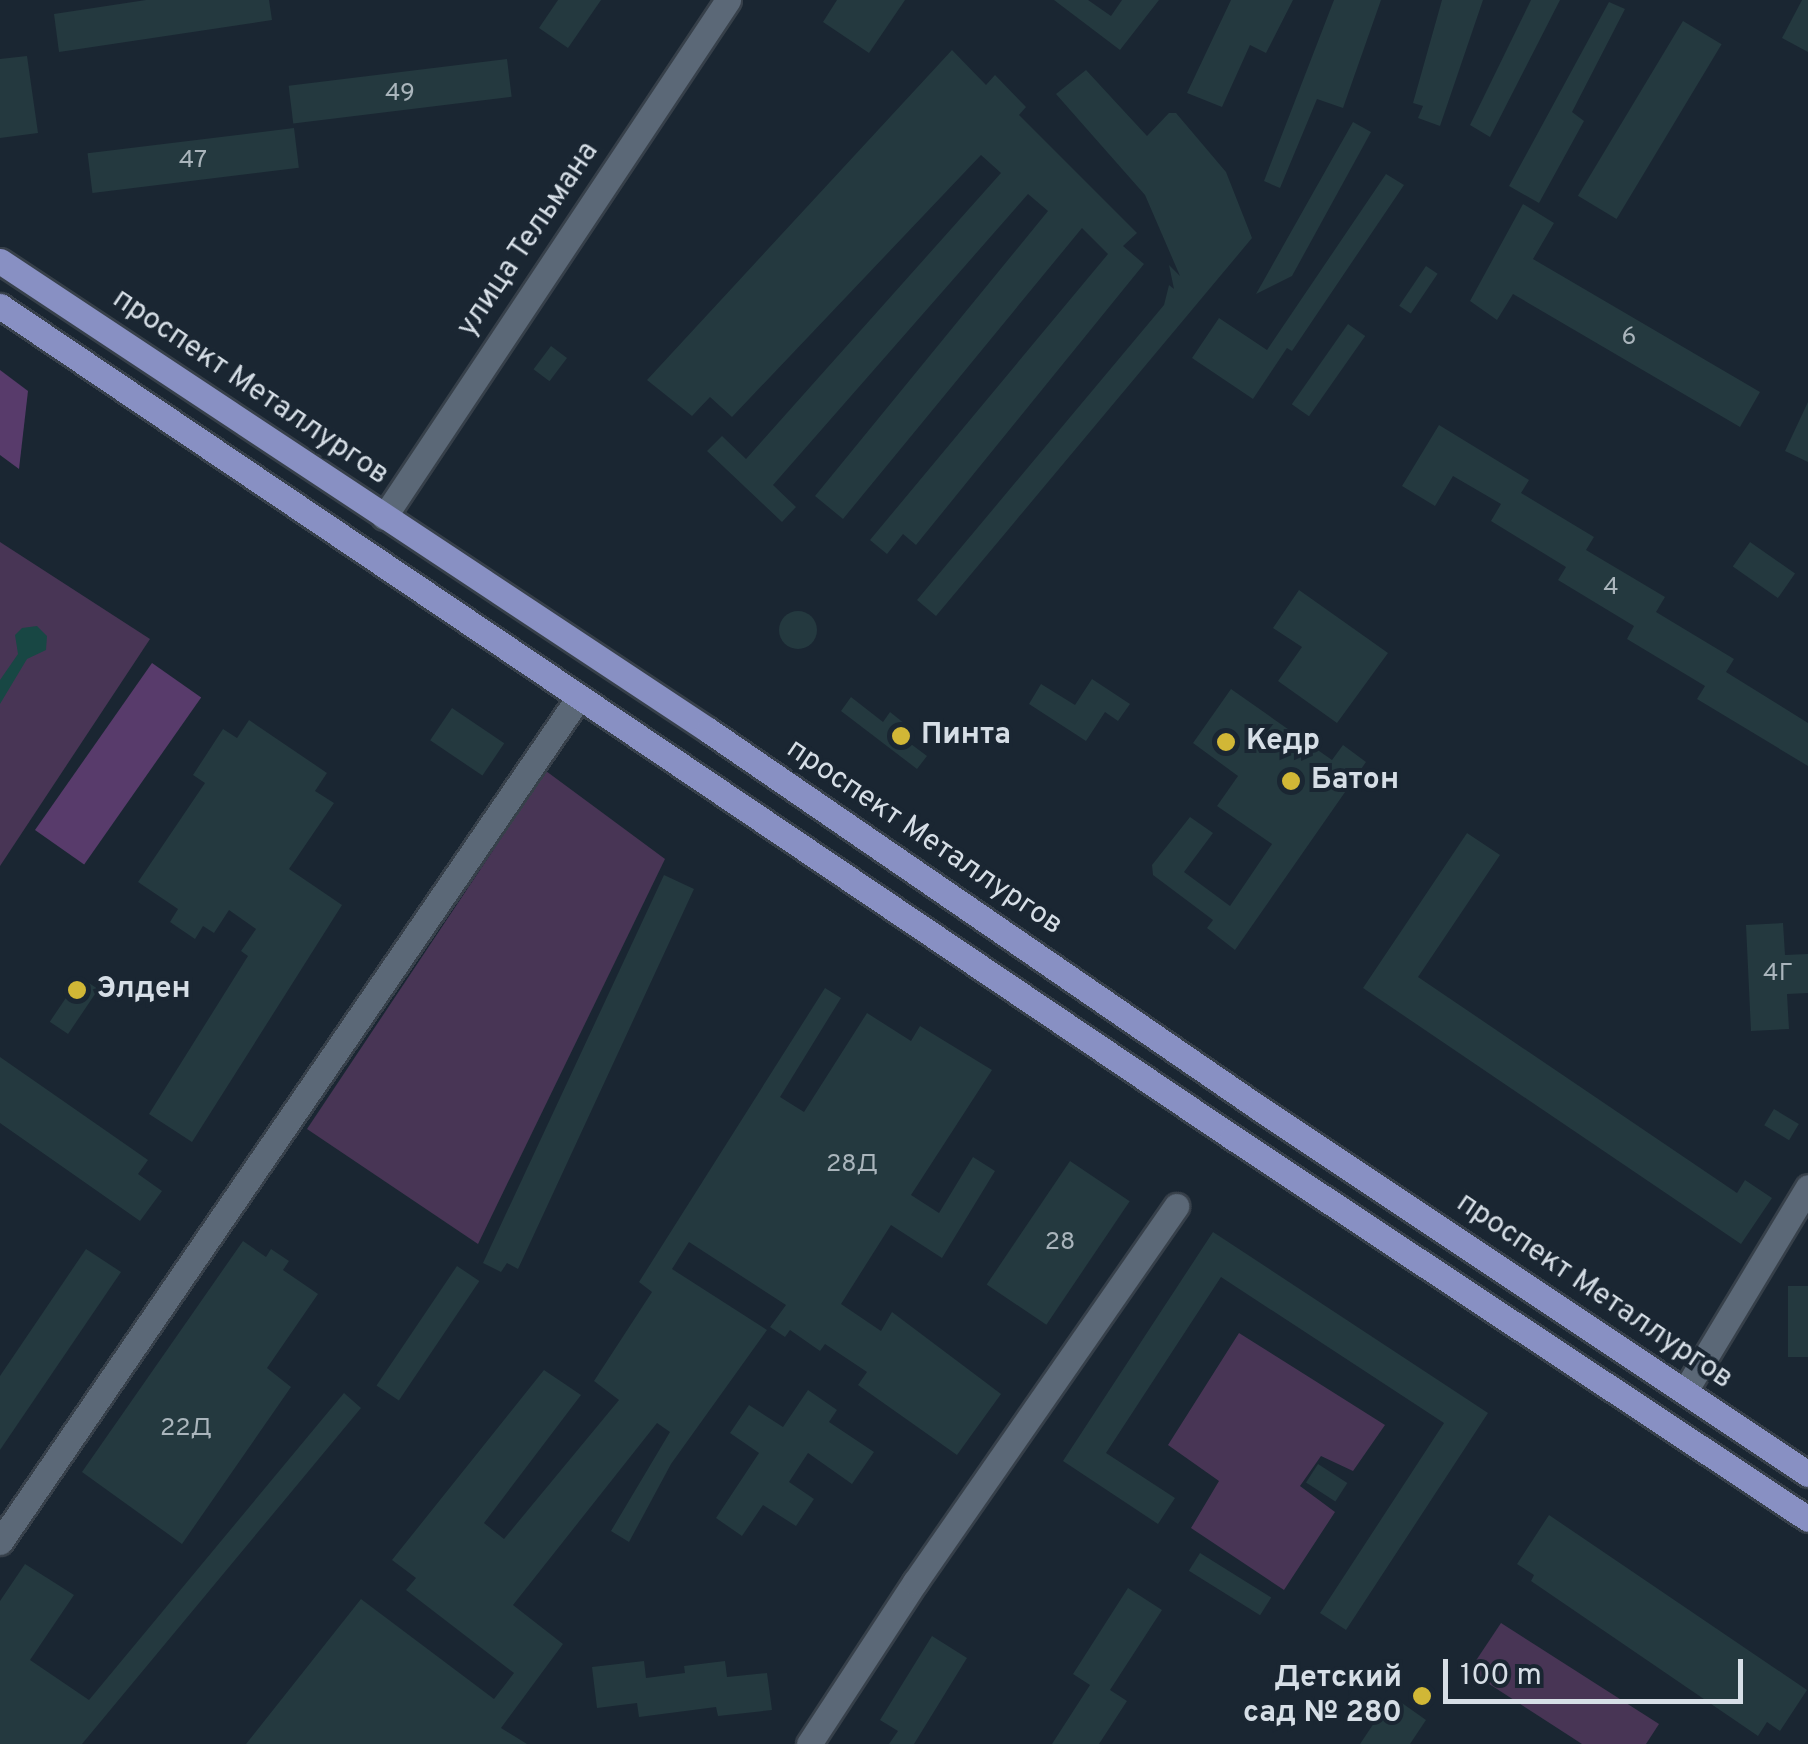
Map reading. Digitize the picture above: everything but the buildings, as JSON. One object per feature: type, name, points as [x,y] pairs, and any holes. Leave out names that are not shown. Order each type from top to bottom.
[{"type":"main road","name":"проспект Металлургов","points":[[0,261],[1808,1474]]},
{"type":"main road","points":[[0,306],[1232,1137],[1808,1519]]},
{"type":"main road","points":[[362,550],[384,517]]},
{"type":"main road","points":[[1669,1425],[1685,1391]]},
{"type":"street","name":"улица Тельмана","points":[[384,517],[728,0]]},
{"type":"street","points":[[0,1542],[579,697]]},
{"type":"street","points":[[1685,1391],[1808,1187]]},
{"type":"street","points":[[809,1744],[915,1582],[1176,1206]]},
{"type":"shaded area","points":[[0,370],[28,391],[19,469],[0,455]]},
{"type":"shaded area","points":[[0,542],[150,639],[0,866]]},
{"type":"shaded area","points":[[37,626],[47,636],[46,650],[27,659],[0,704],[0,680],[18,654],[15,635],[22,628]]},
{"type":"shaded area","points":[[152,663],[201,697],[84,865],[35,830]]},
{"type":"shaded area","points":[[546,771],[665,859],[478,1244],[307,1129]]},
{"type":"shaded area","points":[[1239,1333],[1385,1425],[1353,1471],[1321,1456],[1300,1486],[1335,1512],[1284,1590],[1191,1528],[1219,1481],[1168,1445]]},
{"type":"shaded area","points":[[1501,1623],[1659,1724],[1646,1744],[1582,1744],[1469,1671]]},
{"type":"place","name":"Пинта","points":[[901,736]]},
{"type":"place","name":"Кедр","points":[[1226,742]]},
{"type":"place","name":"Батон","points":[[1291,781]]},
{"type":"place","name":"Элден","points":[[77,990]]},
{"type":"place","name":"Детский сад № 280","points":[[1422,1696]]}]
